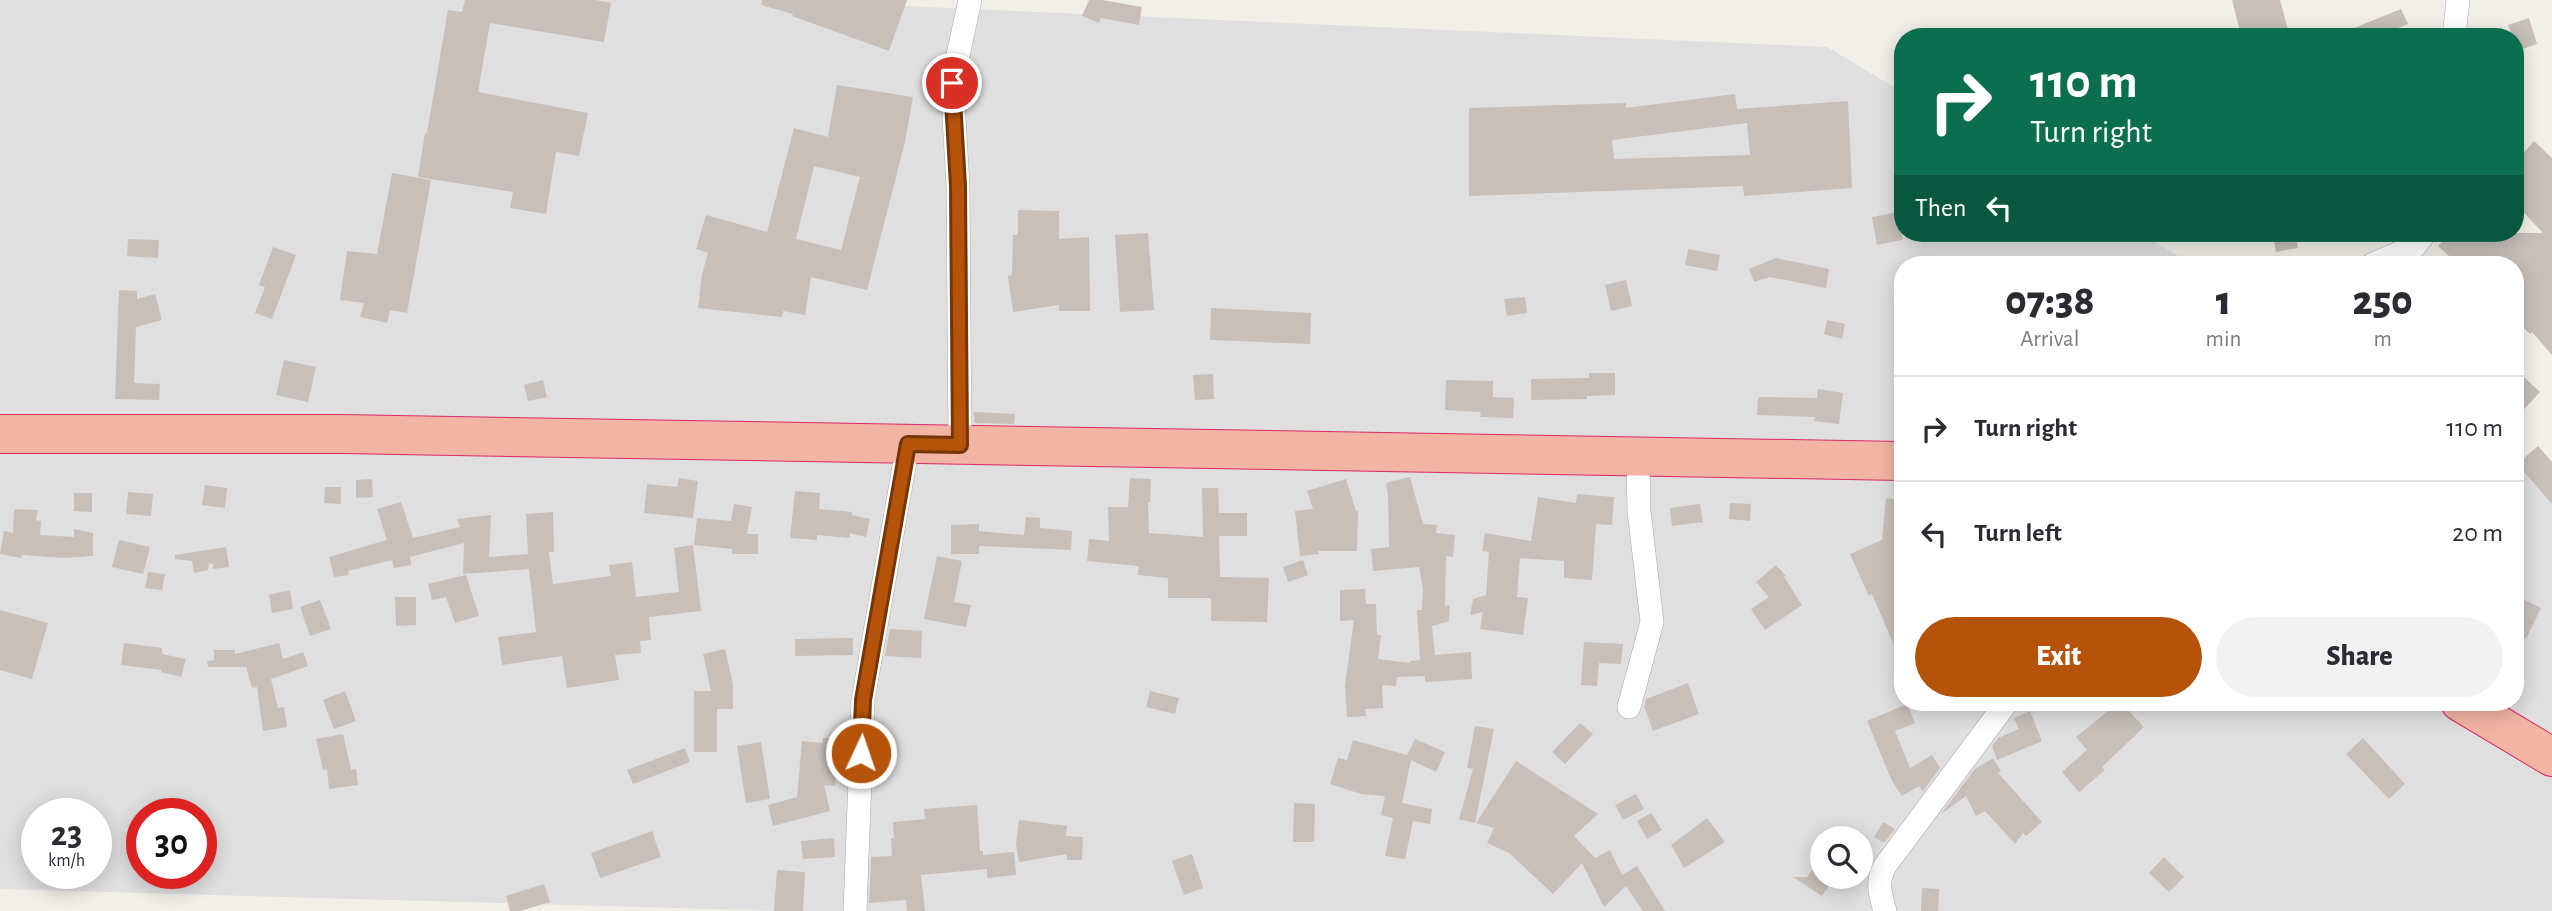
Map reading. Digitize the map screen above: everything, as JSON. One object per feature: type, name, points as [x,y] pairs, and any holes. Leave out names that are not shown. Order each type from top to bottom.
[{"type":"highway","points":[[0,433],[328,434],[1894,461]]},
{"type":"highway","points":[[2475,711],[2552,757]]},
{"type":"street","points":[[960,445],[958,186],[952,83],[970,0]]},
{"type":"street","points":[[2455,28],[2458,0]]},
{"type":"street","points":[[2391,256],[2417,242]]},
{"type":"street","points":[[855,911],[863,700],[908,444]]},
{"type":"street","points":[[1629,708],[1652,622],[1639,511],[1638,457]]},
{"type":"street","points":[[1885,911],[1879,891],[1879,877],[1885,866],[2000,711]]},
{"type":"shaded area","points":[[0,0],[770,0],[1827,47],[1894,87],[1894,242],[2154,242],[2178,256],[1894,256],[1894,711],[2524,711],[2524,461],[2552,478],[2552,911],[783,911],[0,889]]},
{"type":"building","points":[[465,0],[596,0],[611,3],[604,42],[490,23],[478,92],[588,113],[579,156],[556,152],[546,214],[510,208],[513,192],[418,177],[448,10],[462,12]]},
{"type":"building","points":[[762,0],[907,0],[889,51],[792,16],[793,14],[761,5]]},
{"type":"building","points":[[1089,0],[1142,7],[1139,25],[1101,18],[1099,23],[1082,16]]},
{"type":"building","points":[[2232,0],[2280,0],[2288,28],[2239,28]]},
{"type":"building","points":[[2401,9],[2408,24],[2398,28],[2354,28]]},
{"type":"building","points":[[2529,18],[2537,44],[2524,49],[2524,28],[2509,28],[2508,25]]},
{"type":"building","points":[[837,85],[913,97],[905,142],[867,290],[811,277],[805,315],[783,311],[782,317],[698,308],[702,274],[708,253],[696,249],[706,215],[767,232],[794,128],[828,137]],"holes":[[[814,166],[860,177],[841,250],[796,239]]]},
{"type":"building","points":[[1735,94],[1737,109],[1848,101],[1852,188],[1744,196],[1743,186],[1469,196],[1469,108],[1626,103],[1626,108]],"holes":[[[1747,123],[1750,155],[1614,159],[1612,140]]]},
{"type":"building","points":[[2534,141],[2552,158],[2552,355],[2532,332],[2530,334],[2524,328],[2524,256],[2449,256],[2438,246],[2442,242],[2524,242],[2524,233],[2543,233],[2524,213],[2524,153]]},
{"type":"building","points":[[392,173],[431,180],[407,313],[390,310],[387,323],[360,317],[364,303],[340,300],[347,251],[377,254]]},
{"type":"building","points":[[1018,210],[1059,211],[1059,239],[1089,237],[1090,311],[1059,311],[1059,305],[1013,312],[1008,276],[1012,275],[1013,235],[1018,235]]},
{"type":"building","points":[[1894,213],[1894,242],[1877,245],[1872,217]]},
{"type":"building","points":[[1148,233],[1154,310],[1120,312],[1115,235]]},
{"type":"building","points":[[128,239],[159,240],[158,258],[127,256]]},
{"type":"building","points":[[2274,242],[2297,242],[2298,248],[2276,252]]},
{"type":"building","points":[[273,247],[296,255],[272,319],[255,313],[265,287],[259,285]]},
{"type":"building","points":[[1688,249],[1720,255],[1717,271],[1685,265]]},
{"type":"building","points":[[1776,258],[1829,269],[1826,288],[1770,277],[1754,282],[1749,269]]},
{"type":"building","points":[[1626,280],[1632,306],[1611,311],[1605,285]]},
{"type":"building","points":[[119,290],[137,291],[137,299],[155,294],[162,320],[136,327],[134,383],[160,384],[159,400],[115,399]]},
{"type":"building","points":[[1525,297],[1527,313],[1507,316],[1504,299]]},
{"type":"building","points":[[1211,308],[1311,313],[1310,344],[1210,340]]},
{"type":"building","points":[[1827,320],[1845,324],[1842,339],[1824,334]]},
{"type":"building","points":[[284,360],[316,367],[308,402],[276,395]]},
{"type":"building","points":[[1589,373],[1615,373],[1615,395],[1587,396],[1587,399],[1531,400],[1531,379],[1589,378]]},
{"type":"building","points":[[1213,374],[1214,399],[1195,400],[1193,375]]},
{"type":"building","points":[[2524,377],[2540,392],[2524,409]]},
{"type":"building","points":[[543,380],[547,397],[528,401],[524,385]]},
{"type":"building","points":[[1446,380],[1493,381],[1493,397],[1514,398],[1513,418],[1480,417],[1481,412],[1445,410]]},
{"type":"building","points":[[1818,389],[1843,393],[1839,424],[1814,421],[1815,417],[1757,415],[1758,397],[1817,398]]},
{"type":"building","points":[[974,412],[1015,414],[1014,424],[974,423]]},
{"type":"building","points":[[2538,446],[2552,462],[2552,504],[2524,472],[2524,458]]},
{"type":"building","points":[[1410,477],[1423,524],[1437,525],[1436,533],[1455,535],[1453,557],[1446,556],[1445,606],[1450,605],[1449,621],[1432,626],[1435,655],[1471,652],[1472,679],[1425,682],[1425,676],[1397,677],[1396,686],[1382,685],[1383,708],[1365,709],[1366,716],[1347,717],[1345,685],[1354,620],[1340,621],[1340,590],[1365,589],[1366,604],[1376,604],[1377,635],[1381,635],[1378,659],[1410,663],[1420,660],[1417,610],[1422,610],[1423,589],[1419,567],[1373,571],[1371,549],[1389,547],[1386,483]]},
{"type":"building","points":[[679,478],[698,481],[693,518],[644,513],[647,484],[677,487]]},
{"type":"building","points":[[1130,478],[1151,479],[1148,502],[1149,533],[1203,537],[1202,488],[1218,488],[1219,513],[1247,513],[1247,536],[1219,536],[1220,577],[1269,578],[1267,622],[1211,621],[1211,598],[1168,598],[1168,578],[1138,575],[1139,566],[1087,561],[1089,539],[1109,541],[1108,507],[1128,507]]},
{"type":"building","points":[[372,479],[373,497],[356,498],[356,480]]},
{"type":"building","points":[[1346,479],[1358,511],[1357,551],[1318,551],[1319,554],[1300,556],[1295,511],[1313,509],[1307,491]]},
{"type":"building","points":[[205,485],[227,488],[225,508],[202,505]]},
{"type":"building","points":[[325,487],[341,487],[341,504],[324,503]]},
{"type":"building","points":[[795,491],[820,493],[819,509],[852,512],[852,515],[870,519],[866,537],[850,533],[850,538],[817,535],[817,540],[790,538]]},
{"type":"building","points":[[128,492],[153,494],[151,516],[126,514]]},
{"type":"building","points":[[74,493],[92,493],[92,512],[74,511]]},
{"type":"building","points":[[1577,494],[1614,497],[1612,525],[1596,524],[1592,580],[1564,578],[1564,561],[1520,558],[1517,597],[1528,598],[1523,635],[1480,629],[1483,612],[1470,615],[1473,599],[1486,595],[1489,552],[1482,551],[1485,533],[1531,541],[1538,497],[1576,503]]},
{"type":"building","points":[[1886,498],[1894,499],[1894,645],[1872,594],[1869,596],[1850,554],[1882,540]]},
{"type":"building","points":[[401,502],[413,538],[460,527],[457,519],[491,515],[489,557],[528,554],[526,514],[553,512],[554,552],[549,552],[553,584],[611,576],[609,565],[632,562],[636,597],[679,592],[674,548],[693,545],[701,611],[649,617],[651,640],[640,641],[641,653],[615,655],[619,680],[567,688],[562,656],[502,665],[498,637],[536,632],[529,569],[463,574],[464,543],[410,557],[411,565],[394,568],[392,560],[348,571],[349,575],[334,577],[329,557],[387,540],[377,509]]},
{"type":"building","points":[[1730,503],[1751,504],[1750,521],[1729,519]]},
{"type":"building","points":[[734,504],[752,507],[747,534],[758,534],[758,554],[732,554],[732,549],[694,545],[697,518],[731,521]]},
{"type":"building","points":[[1700,504],[1703,522],[1672,526],[1670,508]]},
{"type":"building","points":[[14,509],[38,510],[36,520],[41,521],[40,535],[74,537],[74,529],[93,533],[93,556],[64,558],[22,555],[21,558],[0,554],[4,531],[13,533]]},
{"type":"building","points":[[1026,517],[1040,518],[1040,528],[1072,531],[1071,550],[979,546],[979,554],[951,554],[951,525],[979,524],[979,531],[1024,535]]},
{"type":"building","points":[[119,540],[150,547],[143,574],[112,567]]},
{"type":"building","points":[[226,547],[229,567],[213,569],[213,564],[209,563],[208,570],[194,573],[192,561],[175,559],[175,555]]},
{"type":"building","points":[[937,556],[962,561],[954,602],[971,605],[966,627],[924,619]]},
{"type":"building","points":[[1303,560],[1308,575],[1288,582],[1283,567]]},
{"type":"building","points":[[1776,565],[1786,576],[1784,577],[1802,605],[1765,630],[1751,609],[1769,597],[1756,582]]},
{"type":"building","points":[[148,572],[165,574],[162,590],[145,588]]},
{"type":"building","points":[[466,575],[479,616],[455,623],[446,597],[432,600],[428,584]]},
{"type":"building","points":[[290,590],[293,609],[272,613],[269,595]]},
{"type":"building","points":[[395,597],[416,597],[416,625],[396,626]]},
{"type":"building","points":[[320,600],[331,629],[310,636],[300,607]]},
{"type":"building","points":[[2524,600],[2541,608],[2526,639],[2524,638]]},
{"type":"building","points":[[0,610],[48,623],[32,679],[0,670]]},
{"type":"building","points":[[890,629],[922,631],[921,658],[885,656]]},
{"type":"building","points":[[853,638],[853,655],[795,656],[795,639]]},
{"type":"building","points":[[1584,642],[1623,644],[1621,664],[1599,663],[1597,686],[1581,685]]},
{"type":"building","points":[[124,643],[162,648],[162,654],[186,659],[181,677],[161,672],[162,670],[121,665]]},
{"type":"building","points":[[279,643],[283,659],[303,652],[308,666],[271,679],[278,708],[284,707],[287,727],[263,731],[257,687],[252,688],[246,667],[208,667],[207,661],[214,660],[214,650],[235,650],[235,654]]},
{"type":"building","points":[[725,649],[733,684],[733,709],[717,709],[717,752],[694,752],[694,691],[711,691],[703,654]]},
{"type":"building","points":[[1688,683],[1699,714],[1653,731],[1644,706],[1646,699]]},
{"type":"building","points":[[345,691],[356,721],[334,729],[323,700]]},
{"type":"building","points":[[1150,691],[1179,698],[1175,714],[1146,707]]},
{"type":"building","points":[[1894,710],[1910,711],[1915,723],[1895,731],[1910,768],[1932,755],[1940,768],[1923,791],[1919,786],[1902,796],[1892,781],[1867,721]]},
{"type":"building","points":[[2030,711],[2042,741],[1997,760],[1992,746],[1998,738],[2019,729],[2014,718]]},
{"type":"building","points":[[2108,711],[2129,711],[2144,727],[2102,767],[2105,770],[2079,792],[2062,772],[2087,750],[2076,737]]},
{"type":"building","points":[[1580,723],[1593,734],[1565,764],[1552,752]]},
{"type":"building","points":[[1475,726],[1494,729],[1475,823],[1459,819],[1473,769],[1467,768]]},
{"type":"building","points":[[343,734],[351,770],[356,769],[358,785],[329,789],[327,769],[323,770],[316,739]]},
{"type":"building","points":[[823,738],[843,738],[844,761],[837,761],[835,786],[824,785],[830,811],[773,826],[768,805],[797,797],[802,741],[823,743]]},
{"type":"building","points":[[2363,738],[2405,784],[2389,799],[2346,754]]},
{"type":"building","points":[[1415,739],[1445,752],[1436,772],[1411,760],[1402,803],[1432,809],[1430,824],[1413,821],[1405,859],[1385,856],[1393,818],[1381,815],[1385,796],[1361,794],[1330,784],[1338,758],[1347,760],[1353,740],[1407,755]]},
{"type":"building","points":[[761,742],[770,799],[746,803],[737,746]]},
{"type":"building","points":[[685,748],[690,762],[633,784],[627,770]]},
{"type":"building","points":[[1993,758],[2001,771],[1998,773],[2042,822],[2026,836],[2023,833],[2015,844],[1985,811],[1976,816],[1966,796],[1941,814],[1974,770]]},
{"type":"building","points":[[1516,761],[1598,814],[1574,836],[1595,858],[1610,850],[1622,875],[1637,866],[1665,911],[1643,911],[1626,886],[1604,907],[1582,863],[1553,894],[1509,853],[1487,843],[1494,828],[1476,823]]},
{"type":"building","points":[[1636,794],[1644,809],[1623,820],[1615,805]]},
{"type":"building","points":[[1294,803],[1315,804],[1314,842],[1293,842]]},
{"type":"building","points":[[977,805],[980,851],[983,851],[983,855],[1014,852],[1016,875],[987,878],[987,869],[921,875],[925,911],[907,911],[906,900],[869,903],[871,857],[892,856],[893,822],[925,819],[924,809]]},
{"type":"building","points":[[1651,813],[1662,830],[1647,839],[1637,821]]},
{"type":"building","points":[[1707,818],[1725,842],[1684,868],[1671,845]]},
{"type":"building","points":[[1019,820],[1067,826],[1066,836],[1083,837],[1082,860],[1067,860],[1067,854],[1019,862],[1016,844]]},
{"type":"building","points":[[1883,822],[1895,829],[1884,843],[1874,837]]},
{"type":"building","points":[[652,831],[661,857],[600,878],[591,853]]},
{"type":"building","points":[[834,838],[835,857],[803,859],[801,841]]},
{"type":"building","points":[[1192,854],[1203,888],[1184,895],[1172,861]]},
{"type":"building","points":[[2164,857],[2184,877],[2169,892],[2149,873]]},
{"type":"building","points":[[777,870],[805,872],[803,911],[774,911]]},
{"type":"building","points":[[1810,873],[1810,888],[1793,877],[1807,877]]},
{"type":"building","points":[[544,884],[550,902],[520,911],[510,911],[506,896]]},
{"type":"building","points":[[1922,888],[1939,889],[1938,911],[1921,911]]},
{"type":"building","points":[[1811,889],[1827,889],[1822,896]]},
{"type":"route","points":[[861,753],[863,700],[908,444],[960,445],[958,186],[952,83]]}]
